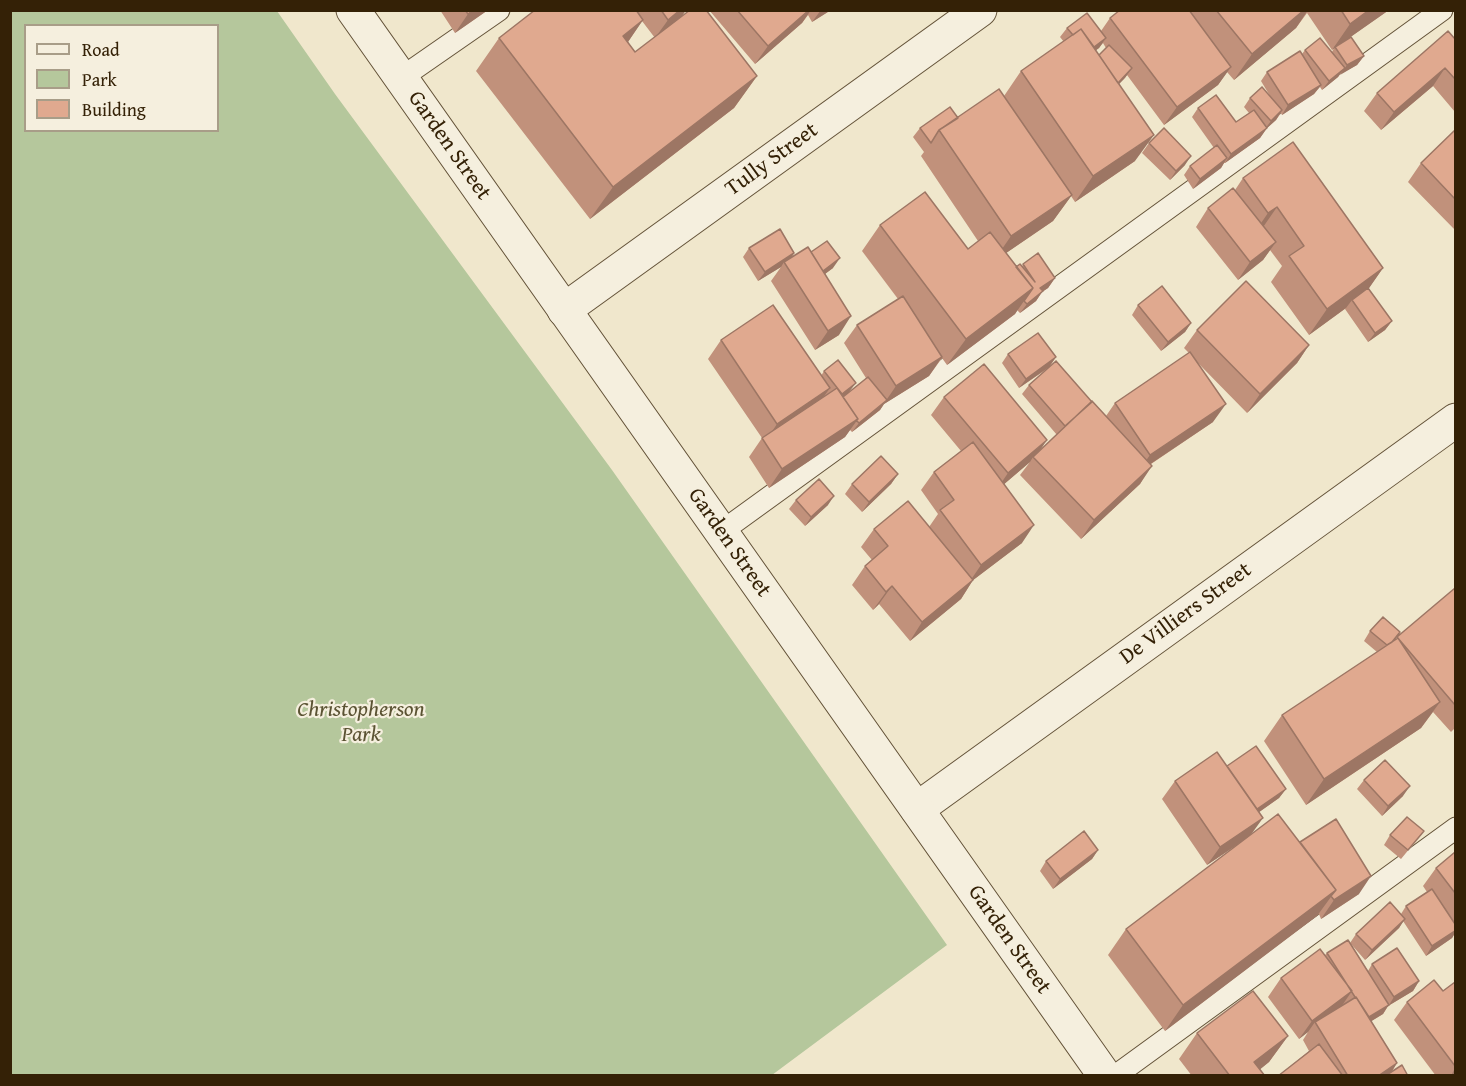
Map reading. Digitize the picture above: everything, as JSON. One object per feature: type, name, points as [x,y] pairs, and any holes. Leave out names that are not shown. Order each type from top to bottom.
[{"type":"street","name":"Garden Street","points":[[353,10],[1105,1076]]},
{"type":"street","name":"Tully Street","points":[[564,310],[980,10]]},
{"type":"street","name":"De Villiers Street","points":[[917,809],[1455,420]]},
{"type":"lane","points":[[401,78],[499,10]]},
{"type":"lane","points":[[721,532],[1442,10]]},
{"type":"lane","points":[[1114,1076],[1455,828]]},
{"type":"green space","name":"Christopherson Park","points":[[10,11],[277,11],[335,94],[612,470],[947,945],[772,1075],[11,1075]]},
{"type":"building","points":[[535,10],[636,10],[643,20],[623,36],[635,52],[690,10],[706,10],[757,76],[613,187],[499,38]]},
{"type":"building","points":[[661,10],[680,10],[668,20]]},
{"type":"building","points":[[737,10],[809,10],[768,46]]},
{"type":"building","points":[[1120,10],[1189,10],[1231,67],[1177,107],[1110,18]]},
{"type":"building","points":[[1216,10],[1304,10],[1252,54]]},
{"type":"building","points":[[1341,10],[1369,10],[1350,24]]},
{"type":"building","points":[[1087,13],[1106,38],[1094,47],[1081,29],[1073,35],[1067,28]]},
{"type":"building","points":[[1081,29],[1154,135],[1093,176],[1021,71]]},
{"type":"building","points":[[1448,31],[1455,39],[1455,79],[1445,68],[1394,112],[1377,93]]},
{"type":"building","points":[[1351,37],[1364,56],[1347,65],[1335,47]]},
{"type":"building","points":[[1320,38],[1345,68],[1329,81],[1305,50]]},
{"type":"building","points":[[1109,45],[1132,68],[1118,83],[1099,55]]},
{"type":"building","points":[[1300,51],[1321,85],[1288,105],[1267,72]]},
{"type":"building","points":[[1262,87],[1282,110],[1271,121],[1250,98]]},
{"type":"building","points":[[999,89],[1072,195],[1011,236],[939,130]]},
{"type":"building","points":[[1216,95],[1236,122],[1254,110],[1267,128],[1231,154],[1198,108]]},
{"type":"building","points":[[950,107],[958,118],[939,130],[931,143],[920,128]]},
{"type":"building","points":[[1164,128],[1191,156],[1176,171],[1149,143]]},
{"type":"building","points":[[1455,130],[1455,199],[1421,163]]},
{"type":"building","points":[[1293,142],[1383,268],[1327,309],[1289,256],[1304,246],[1277,207],[1268,213],[1243,178]]},
{"type":"building","points":[[1217,145],[1227,158],[1200,179],[1190,166]]},
{"type":"building","points":[[1233,188],[1276,242],[1250,262],[1208,208]]},
{"type":"building","points":[[925,192],[968,249],[990,232],[1033,288],[966,339],[880,225]]},
{"type":"building","points":[[780,229],[794,253],[765,272],[749,248]]},
{"type":"building","points":[[827,241],[840,258],[823,271],[811,252]]},
{"type":"building","points":[[808,247],[851,316],[828,331],[784,262]]},
{"type":"building","points":[[1038,253],[1055,278],[1040,288],[1043,291],[1027,304],[1024,301],[1033,288],[1016,267],[1020,264],[1035,282],[1023,264]]},
{"type":"building","points":[[1246,281],[1309,345],[1260,394],[1197,330]]},
{"type":"building","points":[[1162,286],[1191,323],[1168,342],[1138,305]]},
{"type":"building","points":[[1368,288],[1392,321],[1375,333],[1352,300]]},
{"type":"building","points":[[903,296],[942,357],[896,386],[857,325]]},
{"type":"building","points":[[773,305],[830,388],[777,424],[721,340]]},
{"type":"building","points":[[1038,333],[1056,357],[1026,379],[1008,354]]},
{"type":"building","points":[[1190,352],[1226,404],[1150,455],[1115,403]]},
{"type":"building","points":[[838,360],[856,383],[842,394],[824,371]]},
{"type":"building","points":[[1056,361],[1092,402],[1065,426],[1029,385]]},
{"type":"building","points":[[984,364],[1047,440],[1008,473],[944,397]]},
{"type":"building","points":[[868,377],[887,400],[859,423],[843,397]]},
{"type":"building","points":[[837,388],[858,419],[782,469],[762,438]]},
{"type":"building","points":[[1092,401],[1152,466],[1094,520],[1033,457]]},
{"type":"building","points":[[973,442],[1034,525],[981,565],[940,510],[954,500],[934,472]]},
{"type":"building","points":[[881,456],[898,474],[869,502],[852,484]]},
{"type":"building","points":[[819,479],[834,496],[811,517],[796,500]]},
{"type":"building","points":[[908,501],[973,580],[922,622],[892,586],[886,592],[865,566],[888,546],[874,529]]},
{"type":"building","points":[[1455,588],[1455,705],[1397,637]]},
{"type":"building","points":[[1383,617],[1400,632],[1387,645],[1370,631]]},
{"type":"building","points":[[1398,638],[1440,702],[1324,779],[1282,715]]},
{"type":"building","points":[[1256,746],[1286,789],[1257,809],[1227,766]]},
{"type":"building","points":[[1217,752],[1263,818],[1220,847],[1175,781]]},
{"type":"building","points":[[1385,760],[1410,786],[1388,806],[1364,780]]},
{"type":"building","points":[[1278,814],[1336,890],[1183,1005],[1126,929]]},
{"type":"building","points":[[1407,817],[1424,831],[1408,850],[1390,835]]},
{"type":"building","points":[[1336,819],[1371,876],[1334,900],[1331,896],[1336,890],[1300,842]]},
{"type":"building","points":[[1084,831],[1098,850],[1060,879],[1046,861]]},
{"type":"building","points":[[1455,852],[1455,893],[1436,868]]},
{"type":"building","points":[[1432,889],[1455,924],[1455,931],[1432,946],[1406,906]]},
{"type":"building","points":[[1390,902],[1405,919],[1372,950],[1356,934]]},
{"type":"building","points":[[1348,940],[1389,1005],[1369,1017],[1327,953]]},
{"type":"building","points":[[1397,948],[1419,981],[1394,997],[1372,964]]},
{"type":"building","points":[[1320,949],[1352,991],[1312,1021],[1281,978]]},
{"type":"building","points":[[1434,980],[1443,991],[1455,982],[1455,1066],[1407,1002]]},
{"type":"building","points":[[1253,991],[1288,1036],[1254,1062],[1265,1076],[1230,1076],[1197,1033]]},
{"type":"building","points":[[1356,997],[1397,1063],[1378,1076],[1348,1076],[1315,1022]]},
{"type":"building","points":[[1319,1044],[1343,1076],[1278,1076]]},
{"type":"building","points":[[1402,1065],[1408,1076],[1385,1076]]}]
